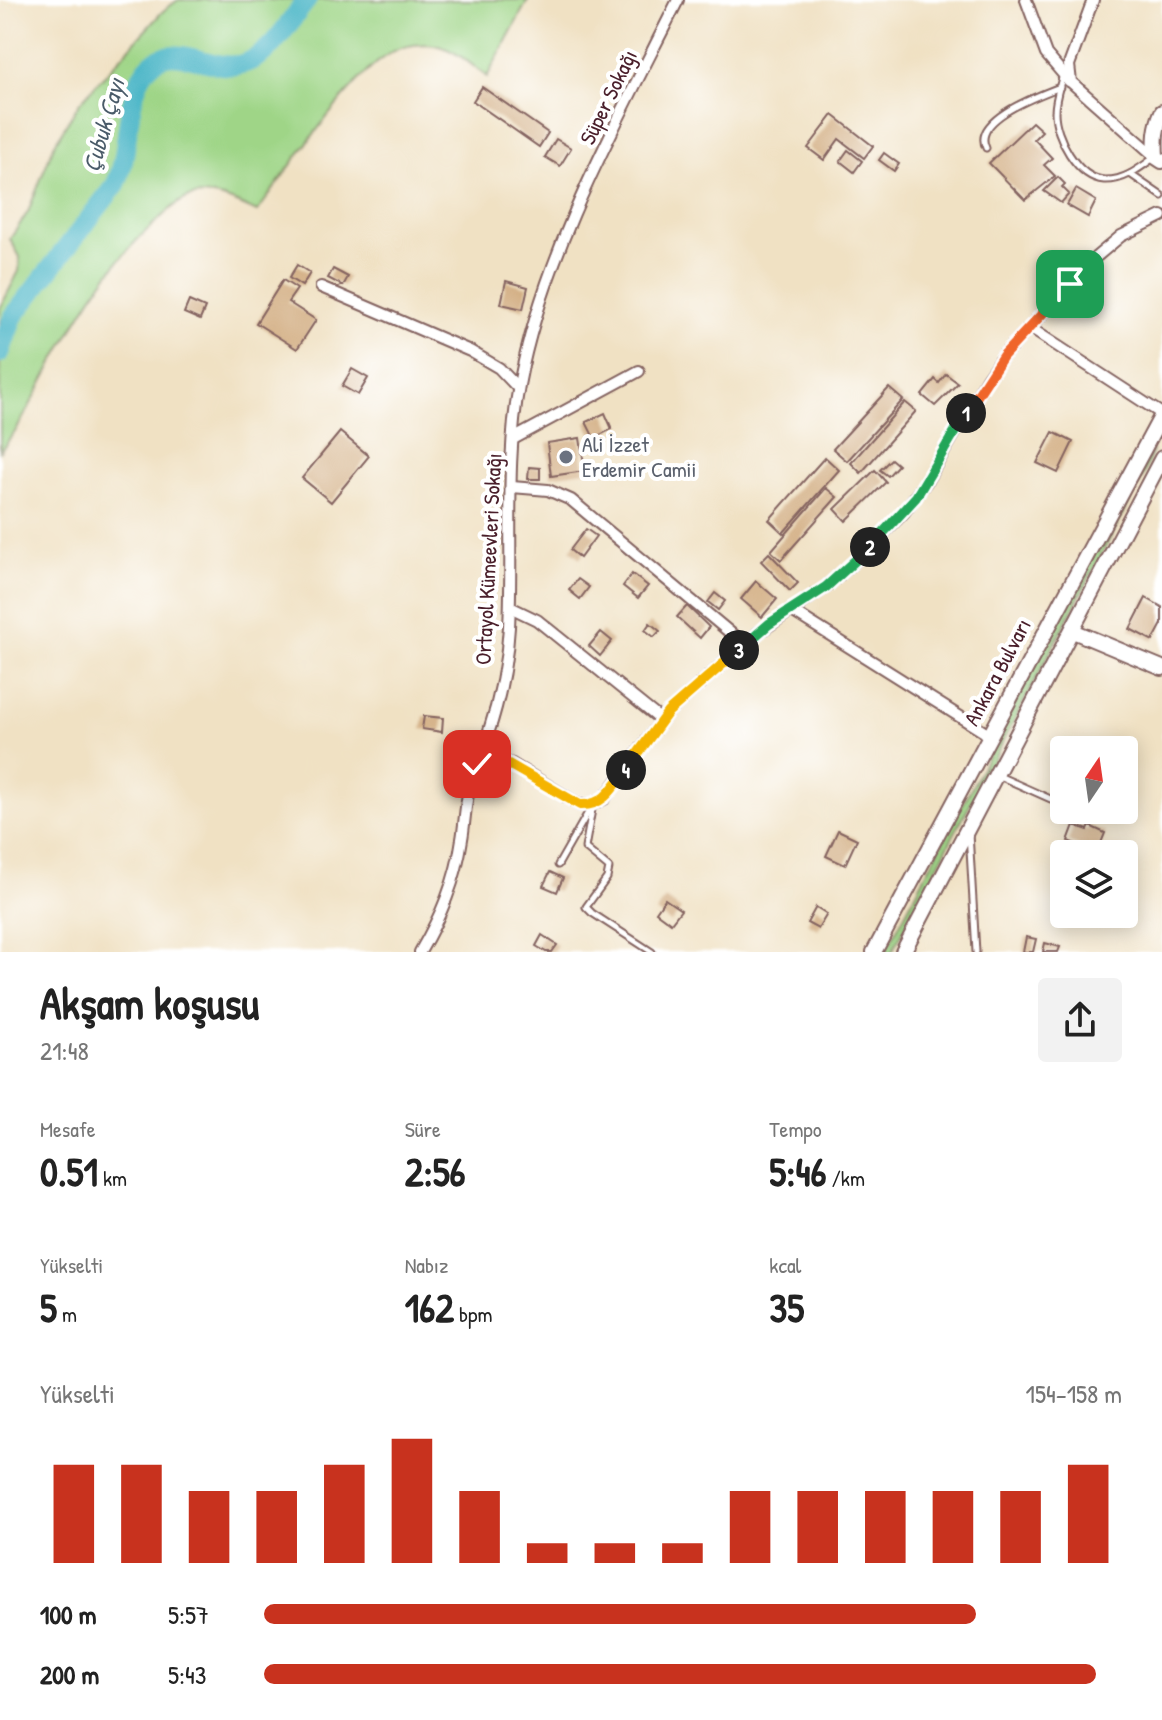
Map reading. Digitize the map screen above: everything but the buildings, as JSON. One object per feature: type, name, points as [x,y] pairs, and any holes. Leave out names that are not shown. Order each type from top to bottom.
[{"type":"main road","points":[[1159,159],[1155,129],[1162,112]]},
{"type":"main road","name":"Ankara Bulvarı","points":[[874,952],[1162,415]]},
{"type":"main road","points":[[903,952],[1162,458]]},
{"type":"main road","points":[[1073,631],[1162,668]]},
{"type":"street","name":"Süper Sokağı","points":[[576,212],[610,135],[678,0]]},
{"type":"street","points":[[1026,0],[1046,54],[1067,78],[1159,159]]},
{"type":"street","points":[[1067,78],[1093,0]]},
{"type":"street","name":"Ortayol Kümeevleri Sokağı","points":[[420,952],[442,912],[453,882],[469,790],[489,733],[503,672],[510,607],[513,439],[518,388],[532,327],[576,212]]},
{"type":"street","points":[[477,764],[505,762],[573,802],[593,804],[604,799],[661,720],[769,624],[792,611],[844,571],[904,512],[926,482],[988,377],[1030,328],[1109,245],[1162,216]]},
{"type":"street","points":[[321,287],[470,351],[499,368],[518,388]]},
{"type":"street","points":[[1030,328],[1162,415]]},
{"type":"street","points":[[513,439],[639,371]]},
{"type":"street","points":[[512,487],[548,490],[571,500],[745,645]]},
{"type":"street","points":[[510,607],[537,620],[661,720]]},
{"type":"street","points":[[792,611],[989,735]]},
{"type":"lane","points":[[1067,78],[1060,87],[1055,114],[1057,127],[1083,171],[1104,180],[1130,174],[1159,159]]},
{"type":"lane","points":[[986,148],[984,135],[1004,112],[1060,87]]},
{"type":"lane","points":[[1130,174],[1162,196]]},
{"type":"lane","points":[[995,774],[1050,799]]},
{"type":"lane","points":[[558,865],[593,804]]},
{"type":"lane","points":[[593,804],[585,848],[607,864],[609,873],[586,907],[652,952]]},
{"type":"lane","points":[[968,828],[976,952]]},
{"type":"green space","points":[[178,0],[528,0],[487,77],[456,53],[434,45],[420,44],[398,49],[381,60],[343,98],[257,212],[226,199],[202,195],[188,198],[170,210],[135,242],[95,293],[15,432],[0,451],[0,308],[19,271],[20,257],[10,239],[28,212],[54,145],[80,102],[163,11]]},
{"type":"green space","points":[[1153,450],[1145,472],[892,952],[885,952],[1139,470]]},
{"type":"waterway","name":"Çubuk Çayı","points":[[0,353],[13,317],[116,184],[134,96],[145,71],[155,60],[167,56],[221,65],[248,62],[273,43],[307,0]]},
{"type":"place","name":"Ali İzzet Erdemir Camii","points":[[566,457]]},
{"type":"route","points":[[477,764],[499,760],[512,764],[580,805],[604,799],[668,712],[769,624],[826,587],[904,512],[926,482],[974,397],[1003,356],[1070,284]]}]
